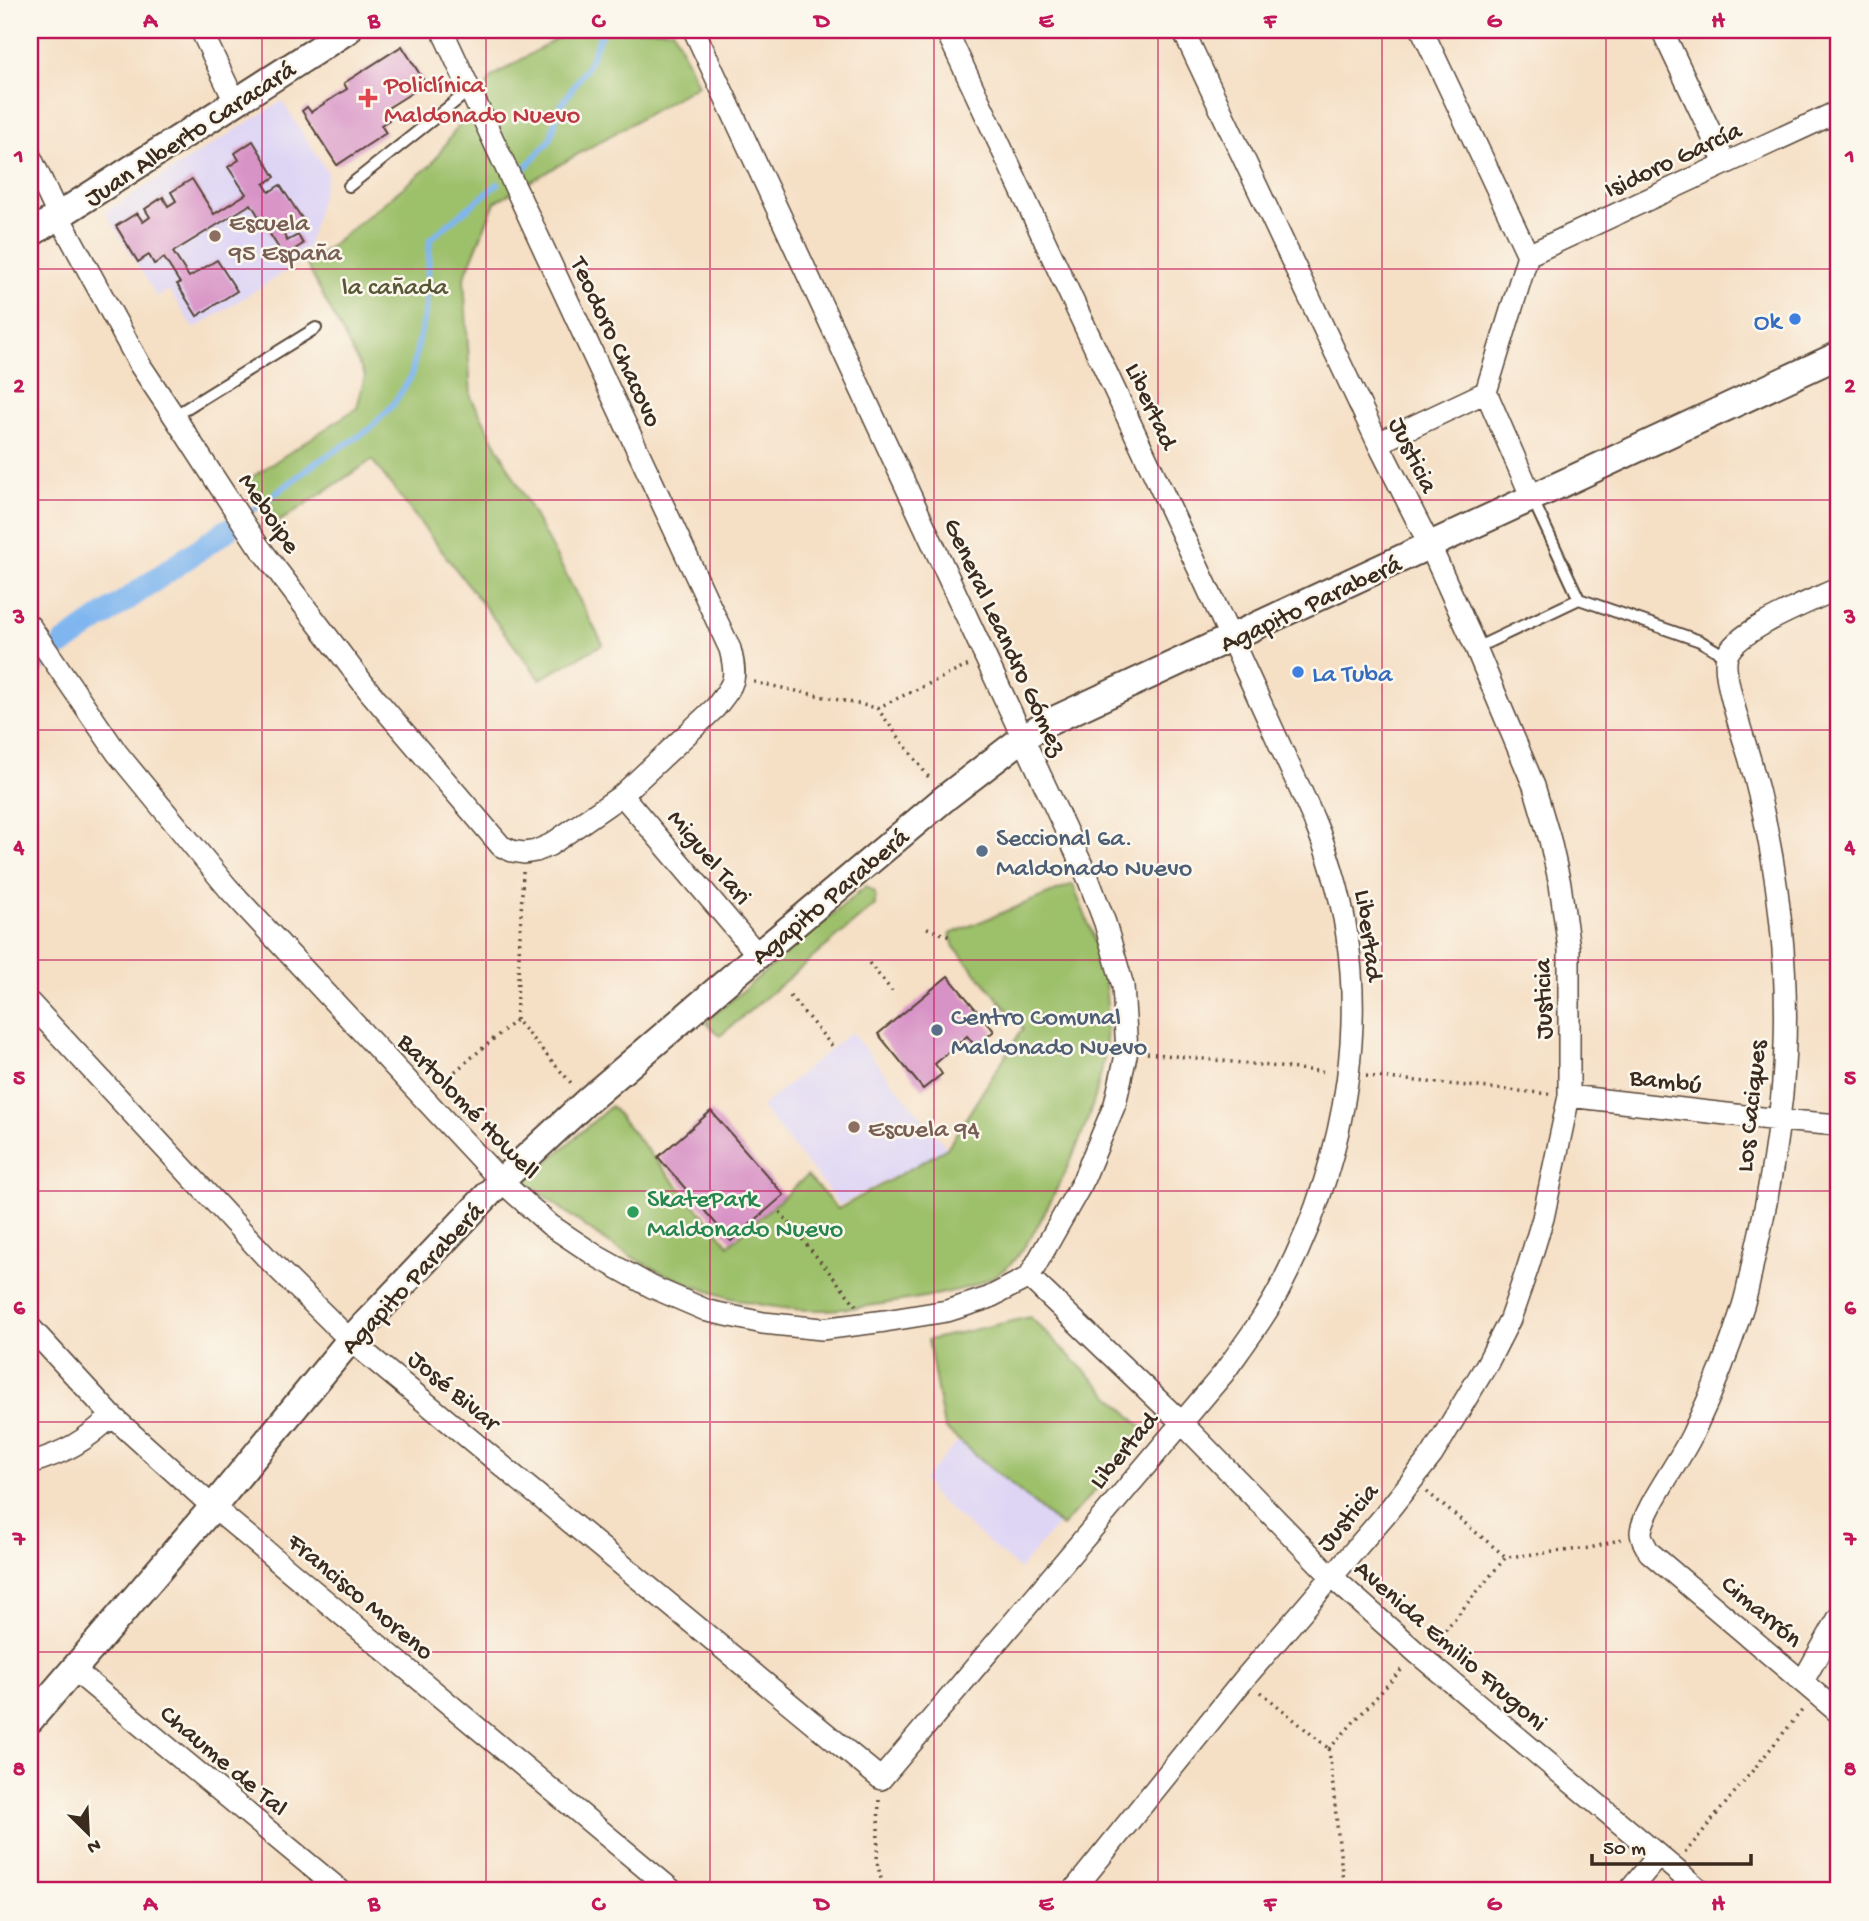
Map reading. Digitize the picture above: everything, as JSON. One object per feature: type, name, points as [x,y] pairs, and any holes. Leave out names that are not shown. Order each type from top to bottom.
[{"type":"street","points":[[201,30],[235,102]]},
{"type":"street","name":"Juan Alberto Caracará","points":[[30,234],[348,30]]},
{"type":"street","name":"Teodoro Chacovo","points":[[442,30],[730,649],[735,678]]},
{"type":"street","name":"General Leandro Gómez","points":[[694,30],[1088,877],[1105,923],[1123,986],[1127,1051],[1115,1104],[1082,1183],[1029,1278]]},
{"type":"street","name":"Libertad","points":[[881,1779],[1223,1374],[1255,1330],[1283,1284],[1325,1182],[1339,1131],[1352,1031],[1348,942],[1342,906],[1321,836],[946,30]]},
{"type":"street","name":"Justicia","points":[[1073,1891],[1244,1678],[1384,1516],[1432,1455],[1510,1320],[1543,1218],[1569,1096],[1569,949],[1560,884],[1534,786],[1430,546],[1378,443],[1183,30]]},
{"type":"street","points":[[1422,30],[1528,255],[1486,392],[1532,498]]},
{"type":"street","points":[[1662,30],[1726,163]]},
{"type":"street","name":"Isidoro García","points":[[1528,255],[1839,111]]},
{"type":"street","name":"Meboipe","points":[[30,156],[58,215],[140,365],[257,544],[369,691],[501,846],[512,852],[524,853]]},
{"type":"street","name":"Agapito Paraberá","points":[[30,1720],[213,1507],[351,1340],[501,1181],[587,1101],[758,954],[1024,737],[1045,724],[1839,355]]},
{"type":"street","points":[[1378,443],[1486,392]]},
{"type":"street","points":[[1729,652],[1746,634],[1763,624],[1839,588]]},
{"type":"street","name":"Bartolomé Howell","points":[[30,626],[117,753],[228,888],[501,1181],[550,1225],[598,1257],[652,1287],[708,1311],[763,1323],[822,1329],[947,1311],[988,1298],[1029,1278]]},
{"type":"street","name":"Los Caciques","points":[[1645,1542],[1645,1517],[1692,1435],[1720,1371],[1742,1309],[1772,1173],[1784,1070],[1786,1020],[1781,927],[1771,849],[1752,766],[1727,677],[1729,652]]},
{"type":"street","points":[[524,853],[550,845],[622,794],[715,708],[735,678]]},
{"type":"street","name":"Miguel Tari","points":[[622,794],[758,954]]},
{"type":"street","name":"José Bivar","points":[[30,1003],[265,1257],[351,1340],[881,1779]]},
{"type":"street","name":"Bambú","points":[[1569,1096],[1779,1121],[1839,1125]]},
{"type":"street","name":"Avenida Emilio Frugoni","points":[[1029,1278],[1181,1422],[1331,1576],[1417,1653],[1701,1891]]},
{"type":"street","name":"Francisco Moreno","points":[[30,1327],[112,1416],[213,1507],[673,1891]]},
{"type":"street","points":[[30,1463],[59,1454],[89,1437],[112,1416]]},
{"type":"street","name":"Cimarrón","points":[[1645,1542],[1839,1713]]},
{"type":"street","points":[[1810,1687],[1839,1617]]},
{"type":"street","name":"Chaume de Tal","points":[[73,1669],[341,1891]]},
{"type":"street","points":[[1629,1891],[1665,1862]]},
{"type":"lane","points":[[349,186],[470,90]]},
{"type":"lane","points":[[174,416],[316,328]]},
{"type":"lane","points":[[1532,498],[1579,599]]},
{"type":"lane","points":[[1476,648],[1579,599],[1729,652]]},
{"type":"path","points":[[735,678],[877,708],[986,657]]},
{"type":"path","points":[[877,708],[945,799]]},
{"type":"path","points":[[524,853],[516,1020],[587,1101]]},
{"type":"path","points":[[927,928],[950,937]]},
{"type":"path","points":[[869,963],[892,991]]},
{"type":"path","points":[[790,996],[833,1047]]},
{"type":"path","points":[[423,1099],[516,1020]]},
{"type":"path","points":[[780,1212],[862,1311]]},
{"type":"path","points":[[1412,1480],[1506,1557]]},
{"type":"path","points":[[1329,1749],[1417,1653],[1441,1635],[1506,1557],[1645,1542]]},
{"type":"path","points":[[1244,1678],[1329,1749],[1344,1891]]},
{"type":"path","points":[[1665,1862],[1810,1687]]},
{"type":"path","points":[[881,1779],[877,1815],[877,1862],[884,1891]]},
{"type":"shaded area","name":"Escuela 95 España","points":[[282,101],[328,173],[304,260],[194,329],[169,290],[157,297],[105,212]]},
{"type":"shaded area","name":"Escuela 94","points":[[851,1032],[947,1148],[840,1205],[761,1107]]},
{"type":"shaded area","points":[[959,1440],[1058,1524],[1019,1569],[928,1491],[931,1488],[923,1481]]},
{"type":"green space","name":"la cañada","points":[[571,30],[673,30],[698,85],[495,202],[464,278],[471,397],[603,644],[540,679],[372,460],[271,527],[246,481],[357,408],[365,376],[307,265],[431,165],[492,77]]},
{"type":"green space","points":[[1073,884],[1096,944],[1106,990],[1106,1043],[1102,1069],[1088,1119],[1047,1209],[1021,1251],[1002,1271],[991,1278],[927,1297],[862,1307],[822,1310],[767,1306],[712,1292],[661,1272],[612,1245],[526,1183],[611,1106],[729,1245],[807,1176],[838,1209],[947,1148],[1023,1028],[954,947],[950,934]]},
{"type":"green space","points":[[866,886],[875,892],[875,905],[720,1036],[706,1022]]},
{"type":"green space","points":[[1030,1317],[1147,1432],[1062,1527],[944,1428],[928,1340]]},
{"type":"building","name":"Policlínica Maldonado Nuevo","points":[[402,46],[426,84],[383,111],[389,120],[381,125],[386,133],[337,165],[302,111],[307,107],[311,112],[347,89],[344,83]]},
{"type":"building","points":[[253,141],[275,177],[264,184],[269,192],[280,185],[303,220],[283,233],[287,241],[298,235],[303,244],[276,261],[270,252],[278,247],[251,204],[173,252],[189,277],[217,260],[237,291],[197,316],[164,258],[154,264],[149,255],[138,262],[116,226],[137,213],[143,222],[150,217],[145,209],[163,197],[168,206],[176,201],[171,192],[192,179],[214,214],[246,194],[228,167],[239,160],[235,153]]},
{"type":"building","points":[[948,976],[994,1031],[976,1047],[967,1036],[935,1064],[942,1074],[923,1089],[878,1034]]},
{"type":"building","points":[[711,1111],[784,1195],[731,1241],[658,1157]]},
{"type":"waterway","points":[[522,171],[550,140],[560,107],[588,65],[603,30]]},
{"type":"waterway","points":[[255,509],[317,462],[369,430],[392,406],[411,377],[426,308],[430,239],[498,184]]},
{"type":"waterway","points":[[63,644],[227,530]]},
{"type":"waterway","points":[[30,667],[34,664]]},
{"type":"place","name":"Policlínica Maldonado Nuevo","points":[[368,98]]},
{"type":"place","name":"Escuela 95 España","points":[[215,236]]},
{"type":"place","name":"Ok","points":[[1795,319]]},
{"type":"place","name":"La Tuba","points":[[1298,672]]},
{"type":"place","name":"Seccional 6a. Maldonado Nuevo","points":[[982,851]]},
{"type":"place","name":"Centro Comunal Maldonado Nuevo","points":[[937,1030]]},
{"type":"place","name":"Escuela 94","points":[[854,1127]]},
{"type":"place","name":"SkatePark Maldonado Nuevo","points":[[633,1212]]}]
